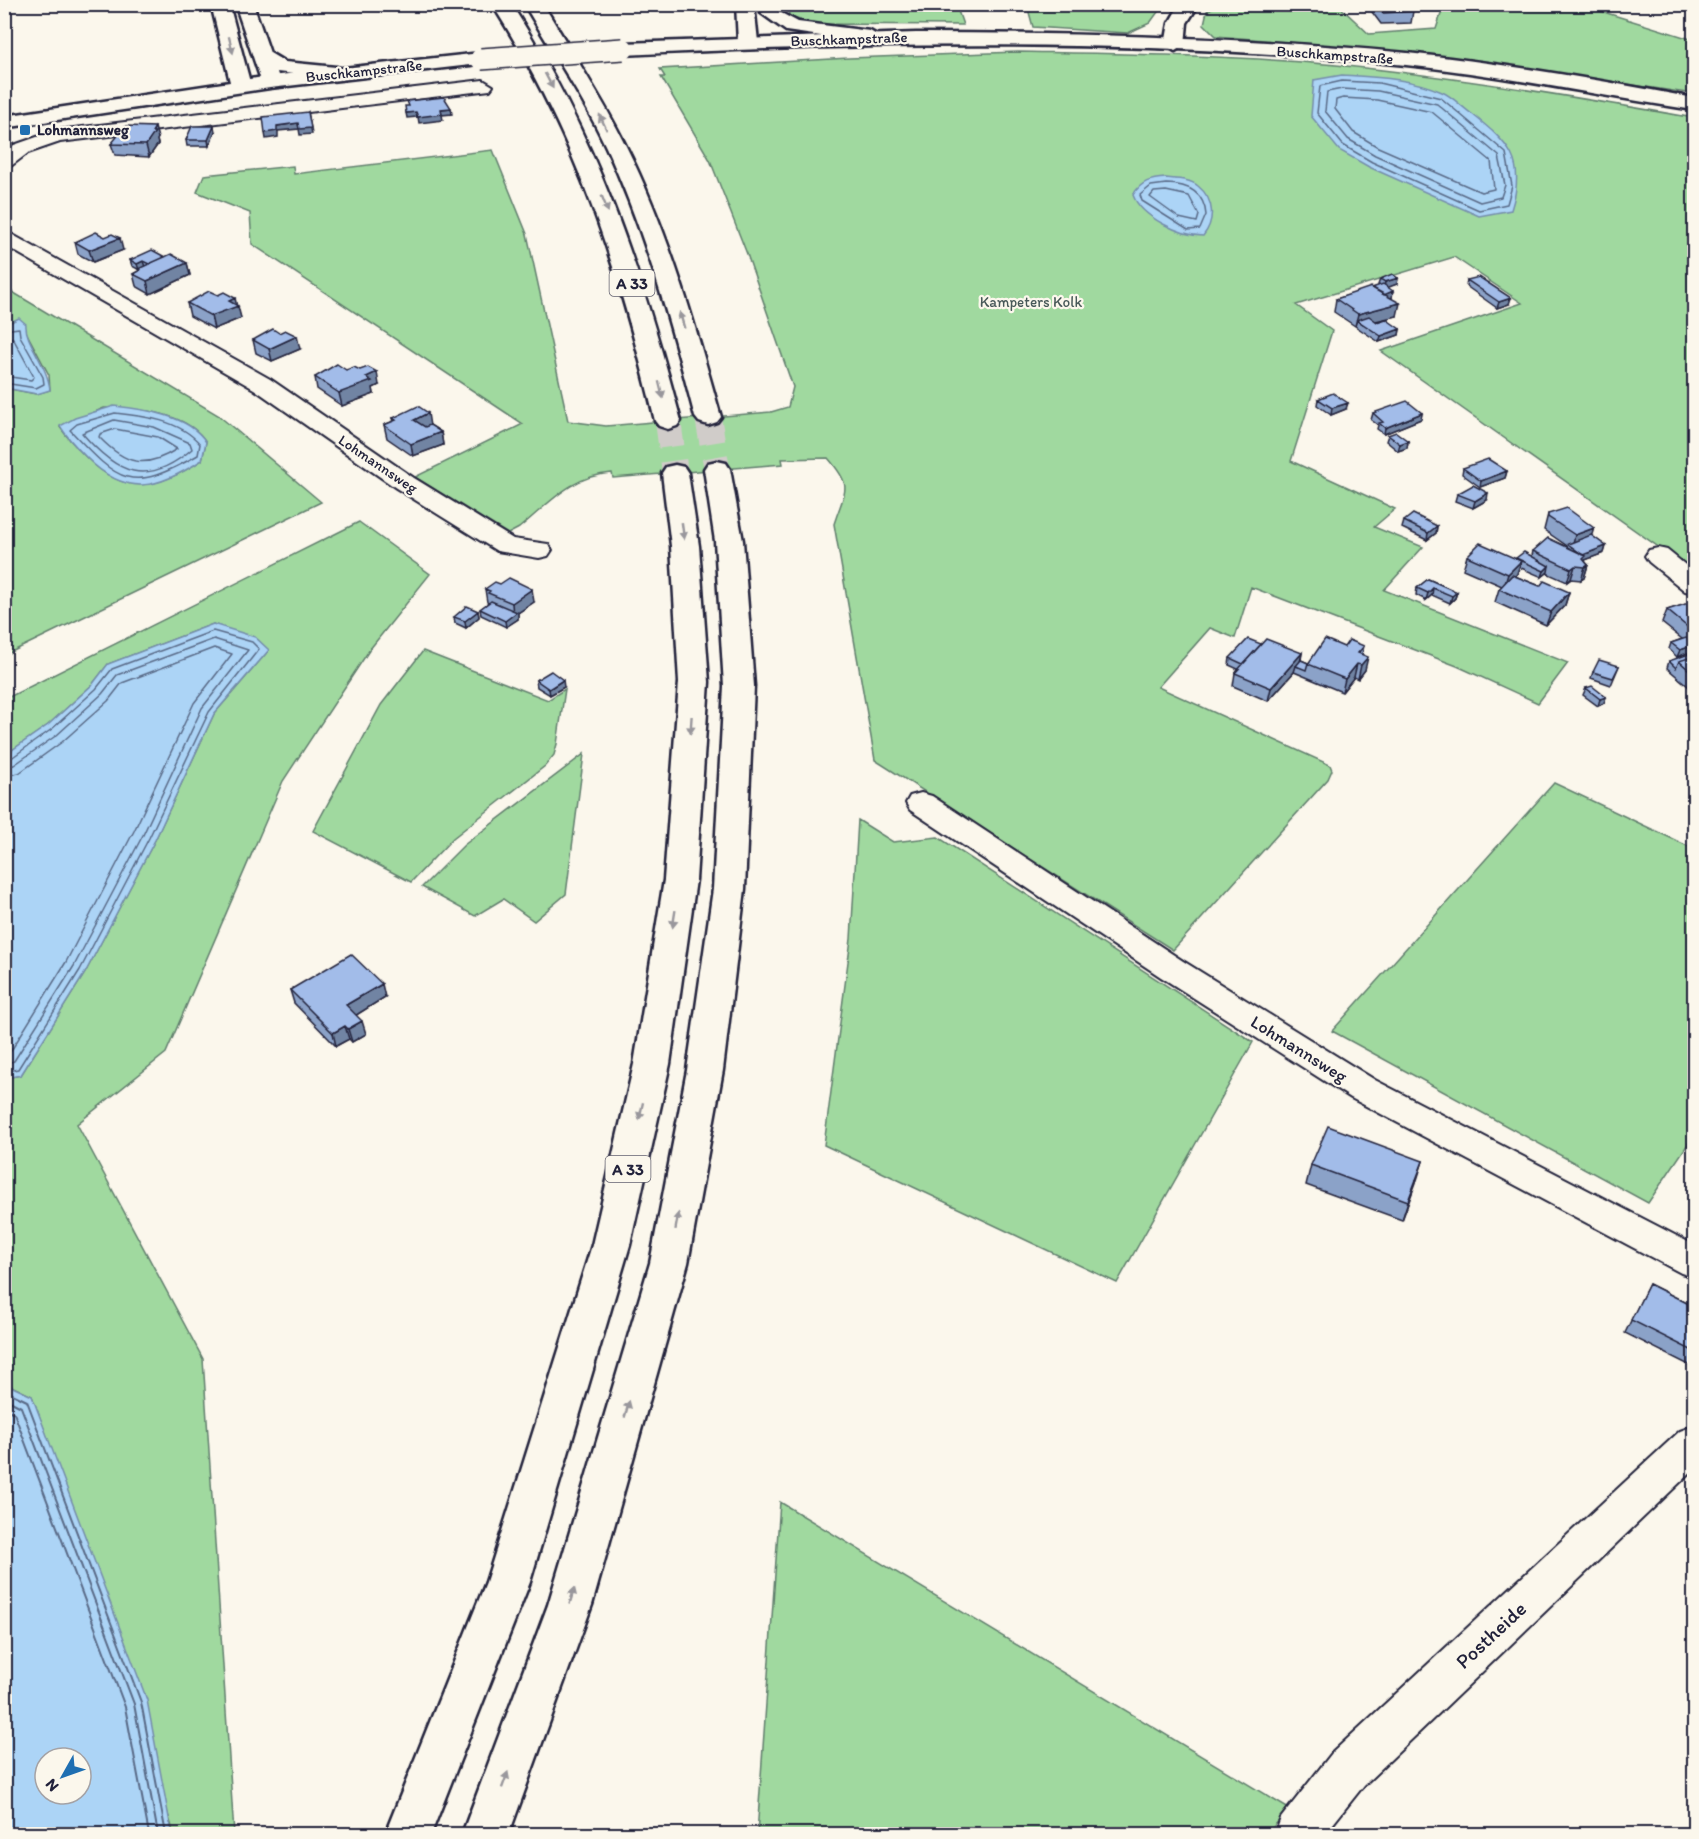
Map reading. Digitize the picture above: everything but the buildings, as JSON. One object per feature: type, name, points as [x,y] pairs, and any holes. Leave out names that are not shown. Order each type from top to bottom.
[{"type":"main road","points":[[220,4],[241,86]]},
{"type":"main road","points":[[244,4],[270,82]]},
{"type":"main road","name":"A 33","points":[[533,4],[598,110],[645,213],[680,313],[708,417]]},
{"type":"main road","points":[[745,4],[748,42]]},
{"type":"main road","points":[[1175,45],[1178,23],[1190,4]]},
{"type":"main road","name":"A 33","points":[[500,8],[547,77],[587,159],[615,229],[644,320],[668,421]]},
{"type":"main road","points":[[769,9],[779,20],[800,29],[870,37]]},
{"type":"main road","points":[[769,9],[773,41]]},
{"type":"main road","name":"Buschkampstraße","points":[[4,122],[336,73],[481,59],[623,49],[870,37],[1037,39],[1406,59],[1520,74],[1695,104]]},
{"type":"main road","points":[[260,56],[280,66],[336,73]]},
{"type":"main road","points":[[485,1834],[570,1605],[669,1263],[705,1070],[729,889],[739,686],[729,541],[717,469]]},
{"type":"main road","name":"A 33","points":[[408,1834],[508,1582],[611,1245],[652,1064],[680,880],[694,682],[685,546],[675,473]]},
{"type":"street","name":"Buschkampstraße","points":[[4,162],[21,149],[57,136],[483,86]]},
{"type":"street","name":"Lohmannsweg","points":[[4,236],[262,384],[405,483],[506,546],[539,550]]},
{"type":"street","points":[[1658,556],[1695,585]]},
{"type":"street","name":"Lohmannsweg","points":[[921,803],[1172,969],[1364,1089],[1695,1262]]},
{"type":"street","name":"Postheide","points":[[1297,1834],[1348,1769],[1695,1444]]},
{"type":"green space","points":[[1027,4],[1163,5],[1150,23],[1128,33],[1033,27]]},
{"type":"green space","points":[[788,5],[956,5],[963,25],[815,24],[789,17]]},
{"type":"green space","points":[[1217,5],[1338,5],[1369,34],[1436,29],[1444,5],[1581,5],[1694,40],[1694,94],[1408,52],[1216,36],[1204,24],[1207,11]]},
{"type":"green space","name":"Kampeters Kolk","points":[[1018,52],[1217,57],[1336,65],[1515,88],[1694,118],[1694,572],[1381,351],[1522,303],[1454,257],[1296,305],[1332,331],[1291,461],[1395,509],[1374,527],[1423,547],[1384,590],[1568,663],[1538,703],[1457,666],[1251,587],[1235,638],[1210,628],[1158,687],[1330,765],[1332,770],[1328,779],[1173,950],[875,760],[834,524],[845,489],[841,476],[828,458],[782,459],[783,464],[613,478],[612,473],[597,475],[584,479],[561,492],[519,528],[508,534],[415,477],[523,424],[252,244],[250,213],[197,192],[204,175],[293,166],[294,174],[493,150],[527,234],[568,421],[606,426],[771,412],[788,407],[793,387],[747,254],[710,160],[661,77],[665,77],[660,69],[849,58]]},
{"type":"green space","points":[[4,287],[218,415],[321,502],[5,655],[5,388],[36,394],[50,390],[49,375],[19,319],[5,325]],"holes":[[[104,408],[160,414],[187,424],[206,442],[202,460],[171,477],[143,485],[129,484],[102,471],[76,447],[60,427]]]},
{"type":"green space","points":[[359,522],[430,574],[370,649],[283,781],[166,1053],[77,1124],[203,1359],[234,1834],[172,1834],[172,1827],[79,1525],[32,1396],[5,1383],[4,1078],[21,1075],[85,973],[155,840],[214,714],[269,650],[213,624],[108,664],[92,685],[48,725],[5,755],[5,699]]},
{"type":"green space","points":[[423,651],[548,700],[565,689],[554,755],[545,766],[453,838],[411,882],[313,831],[381,705]]},
{"type":"green space","points":[[584,754],[566,894],[534,921],[503,899],[475,916],[422,887],[464,845]]},
{"type":"green space","points":[[1554,783],[1694,849],[1694,1135],[1648,1203],[1332,1031]]},
{"type":"green space","points":[[858,820],[893,842],[938,837],[1253,1042],[1117,1283],[824,1145],[851,939]]},
{"type":"green space","points":[[780,1502],[1289,1809],[1267,1834],[757,1834]]},
{"type":"water","points":[[1342,75],[1406,81],[1430,87],[1453,99],[1496,135],[1511,154],[1517,178],[1511,210],[1479,216],[1369,167],[1339,150],[1311,116],[1314,80]]},
{"type":"water","points":[[1166,178],[1191,182],[1198,186],[1208,198],[1211,217],[1203,236],[1184,233],[1163,224],[1144,211],[1137,203],[1133,195],[1139,187],[1151,180]]},
{"type":"water","points":[[19,318],[26,324],[26,331],[45,372],[50,390],[37,394],[5,388],[5,325]]},
{"type":"water","points":[[114,406],[164,415],[189,425],[206,442],[202,460],[171,478],[143,485],[129,484],[102,471],[76,447],[60,426],[75,418]]},
{"type":"water","points":[[213,624],[255,637],[269,650],[214,714],[155,840],[85,973],[21,1075],[5,1078],[5,755],[48,725],[92,685],[108,664]]},
{"type":"water","points":[[4,1383],[32,1396],[147,1700],[172,1834],[5,1834]]},
{"type":"tunnel","points":[[708,417],[717,469]]},
{"type":"tunnel","points":[[668,421],[675,473]]},
{"type":"place","name":"Lohmannsweg","points":[[25,130]]}]
